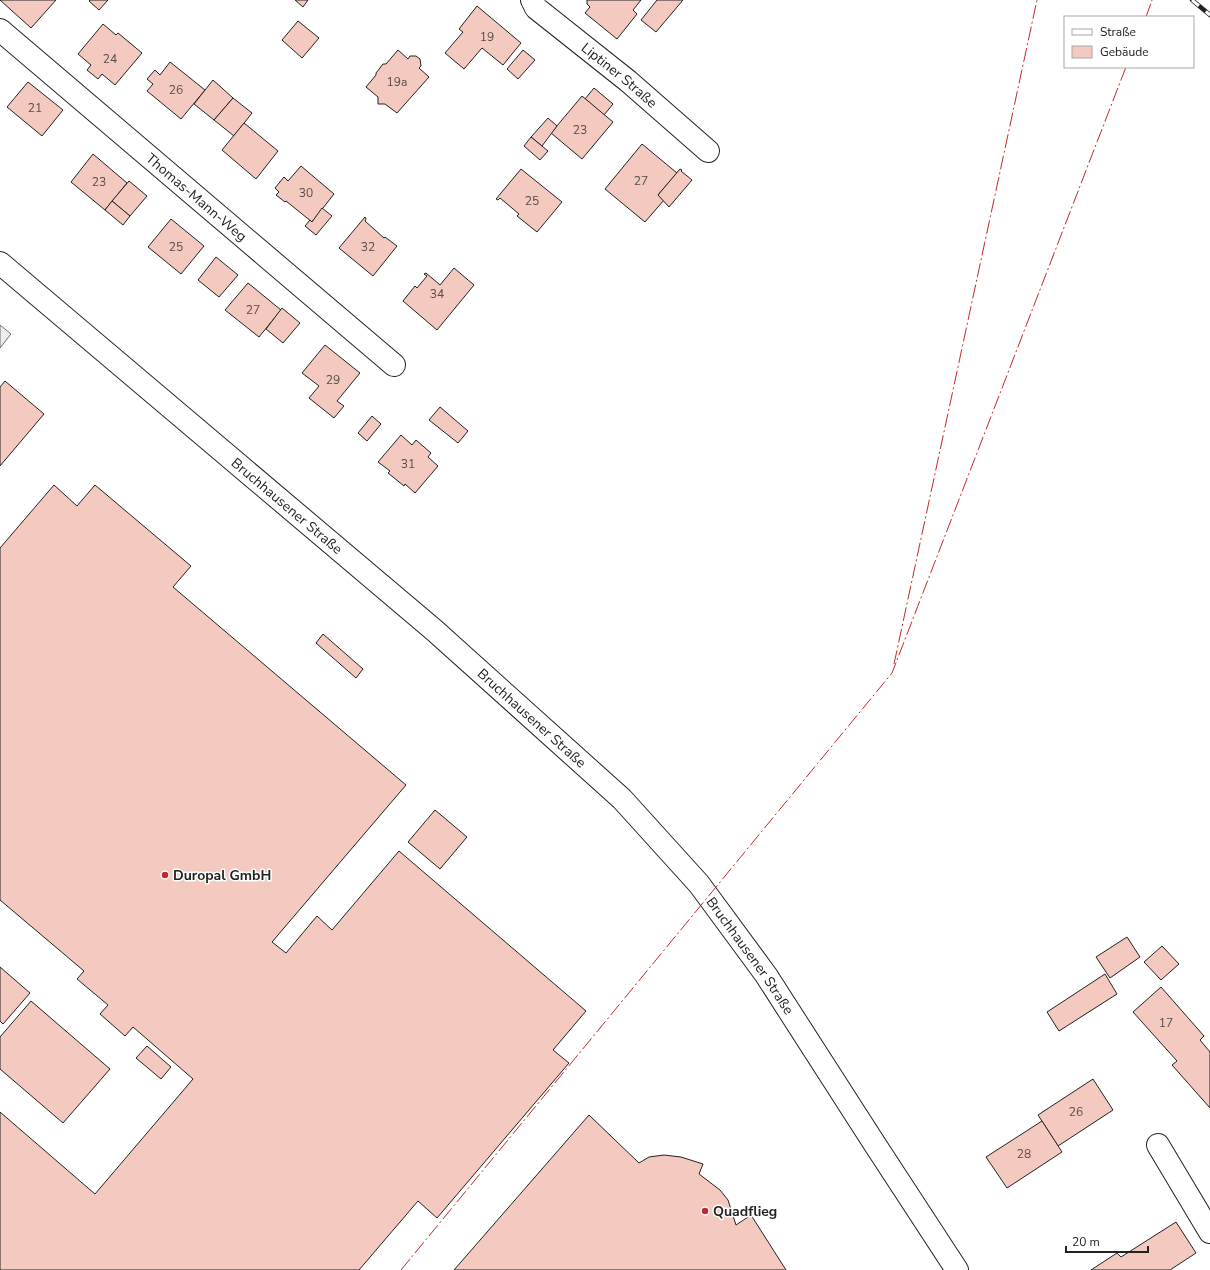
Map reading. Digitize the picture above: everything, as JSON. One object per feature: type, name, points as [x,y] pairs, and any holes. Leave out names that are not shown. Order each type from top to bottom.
[{"type":"street","name":"Liptiner Straße","points":[[532,0],[536,8],[628,81],[708,151]]},
{"type":"street","name":"Thomas-Mann-Weg","points":[[0,30],[394,365]]},
{"type":"street","name":"Bruchhausener Straße","points":[[0,263],[434,630],[622,799],[699,884],[766,974],[874,1144],[957,1270]]},
{"type":"street","points":[[1158,1145],[1210,1232]]},
{"type":"shaded area","points":[[0,325],[11,334],[0,348]]},
{"type":"building","points":[[0,0],[56,0],[31,28]]},
{"type":"building","points":[[108,0],[99,10],[89,1]]},
{"type":"building","points":[[295,0],[308,0],[303,7]]},
{"type":"building","points":[[587,0],[641,0],[633,10],[637,14],[617,39],[585,13],[590,7],[587,4]]},
{"type":"building","points":[[657,0],[683,0],[656,32],[641,20]]},
{"type":"building","points":[[477,6],[521,43],[503,65],[482,48],[464,69],[445,53],[463,32],[459,29]]},
{"type":"building","points":[[298,21],[319,38],[302,58],[282,40]]},
{"type":"building","points":[[103,24],[116,35],[118,33],[142,53],[115,85],[102,74],[98,79],[87,70],[91,65],[78,54]]},
{"type":"building","points":[[398,50],[408,59],[410,56],[416,56],[420,59],[421,66],[419,68],[429,77],[397,113],[385,104],[378,104],[378,97],[366,87],[383,64],[386,64]]},
{"type":"building","points":[[523,50],[535,60],[518,79],[507,69]]},
{"type":"building","points":[[170,62],[205,90],[181,119],[147,91],[153,84],[147,79],[155,70],[160,75]]},
{"type":"building","points":[[213,80],[233,98],[214,120],[194,104]]},
{"type":"building","points":[[28,82],[63,110],[42,136],[7,107]]},
{"type":"building","points":[[594,88],[613,104],[604,115],[585,99]]},
{"type":"building","points":[[582,96],[613,122],[582,159],[551,133]]},
{"type":"building","points":[[233,98],[252,113],[234,136],[214,120]]},
{"type":"building","points":[[548,118],[557,126],[542,146],[531,137]]},
{"type":"building","points":[[244,123],[278,151],[256,179],[222,150]]},
{"type":"building","points":[[531,137],[548,151],[540,160],[524,146]]},
{"type":"building","points":[[642,144],[677,173],[658,195],[664,200],[645,222],[605,189]]},
{"type":"building","points":[[93,154],[127,183],[105,210],[71,182]]},
{"type":"building","points":[[301,166],[334,194],[312,222],[286,201],[285,202],[276,195],[279,192],[275,188],[284,177],[288,181]]},
{"type":"building","points":[[521,169],[562,202],[537,232],[517,216],[519,214],[500,198],[498,200],[496,199]]},
{"type":"building","points":[[680,169],[692,180],[669,207],[658,195]]},
{"type":"building","points":[[129,181],[147,196],[130,216],[112,201]]},
{"type":"building","points":[[112,201],[130,216],[123,225],[105,210]]},
{"type":"building","points":[[322,208],[332,216],[316,235],[305,226],[310,220],[312,222]]},
{"type":"building","points":[[365,217],[365,221],[384,238],[385,237],[397,246],[373,276],[339,248]]},
{"type":"building","points":[[171,219],[204,246],[181,274],[148,247]]},
{"type":"building","points":[[216,257],[238,275],[219,297],[198,280]]},
{"type":"building","points":[[454,268],[474,285],[437,330],[403,301],[415,286],[417,288],[427,276],[424,274],[426,273],[440,285]]},
{"type":"building","points":[[248,283],[281,310],[259,337],[225,310]]},
{"type":"building","points":[[282,308],[300,323],[283,343],[266,329]]},
{"type":"building","points":[[325,345],[360,373],[337,401],[344,406],[334,418],[309,398],[319,386],[302,373]]},
{"type":"building","points":[[5,381],[44,414],[0,466],[0,387]]},
{"type":"building","points":[[440,407],[468,431],[458,443],[429,420]]},
{"type":"building","points":[[372,416],[381,424],[367,441],[358,433]]},
{"type":"building","points":[[401,435],[412,445],[416,440],[431,453],[428,457],[438,466],[415,493],[405,484],[404,486],[388,473],[390,471],[378,462]]},
{"type":"building","name":"Duropal GmbH","points":[[54,485],[77,506],[95,485],[191,566],[173,587],[406,785],[272,942],[286,953],[317,916],[332,930],[399,851],[586,1011],[553,1050],[569,1063],[437,1218],[418,1201],[359,1270],[0,1270],[0,1112],[95,1194],[193,1079],[133,1027],[125,1036],[100,1014],[108,1005],[77,979],[84,971],[0,900],[0,548]]},
{"type":"building","points":[[323,634],[363,669],[356,678],[316,643]]},
{"type":"building","points":[[435,810],[467,837],[440,869],[408,842]]},
{"type":"building","points":[[1127,937],[1140,957],[1110,978],[1096,957]]},
{"type":"building","points":[[1162,946],[1179,964],[1161,980],[1144,962]]},
{"type":"building","points":[[0,967],[30,993],[3,1024],[0,1021]]},
{"type":"building","points":[[1105,974],[1117,994],[1059,1031],[1047,1012]]},
{"type":"building","points":[[1161,987],[1204,1036],[1200,1040],[1210,1052],[1210,1108],[1172,1065],[1177,1061],[1133,1012]]},
{"type":"building","points":[[31,1001],[110,1069],[63,1123],[0,1069],[0,1037]]},
{"type":"building","points":[[147,1046],[171,1067],[161,1079],[136,1058]]},
{"type":"building","points":[[1093,1079],[1113,1110],[1058,1146],[1038,1115]]},
{"type":"building","points":[[589,1115],[639,1163],[649,1157],[664,1155],[681,1157],[703,1164],[699,1174],[720,1190],[728,1200],[736,1225],[751,1215],[786,1270],[454,1270]]},
{"type":"building","points":[[1042,1121],[1062,1152],[1007,1188],[986,1157]]},
{"type":"building","points":[[1176,1222],[1196,1253],[1170,1270],[1091,1270],[1117,1253],[1121,1257]]},
{"type":"railway","points":[[1192,0],[1210,15]]},
{"type":"power","points":[[894,664],[1037,0]]},
{"type":"power","points":[[1146,16],[1152,0]]},
{"type":"power","points":[[401,1270],[892,673],[1126,68]]},
{"type":"place","name":"Duropal GmbH","points":[[165,875]]},
{"type":"place","name":"Quadflieg","points":[[705,1211]]}]
